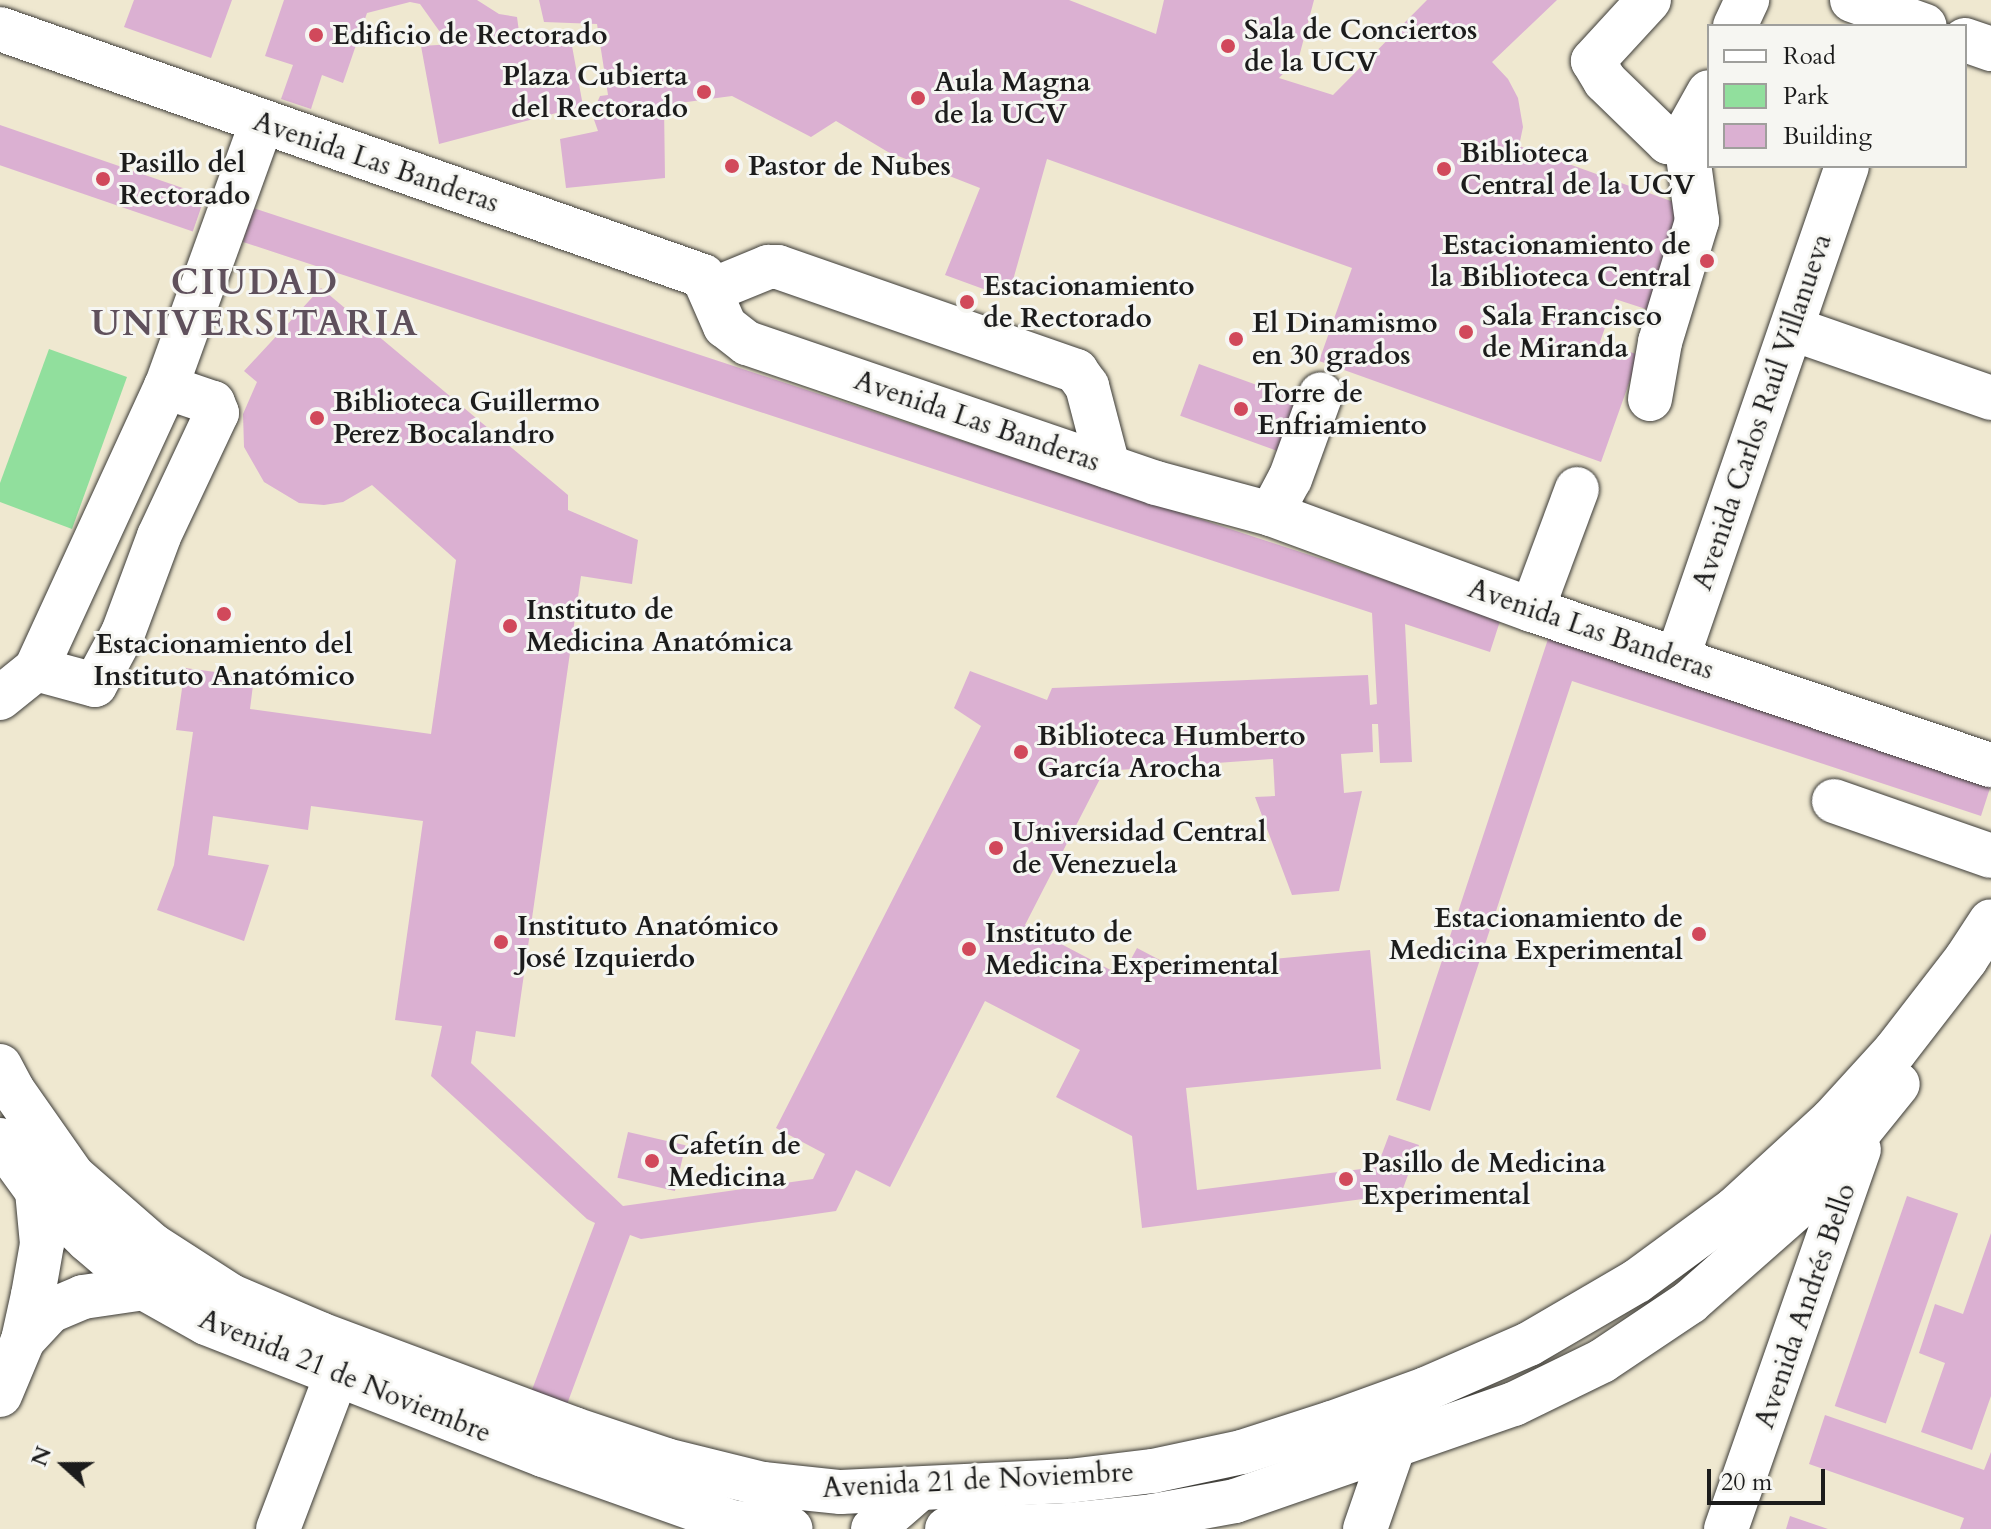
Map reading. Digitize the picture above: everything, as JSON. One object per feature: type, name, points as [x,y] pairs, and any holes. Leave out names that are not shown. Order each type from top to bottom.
[{"type":"lane","points":[[1649,0],[1593,61],[1605,81],[1668,142],[1685,135]]},
{"type":"lane","points":[[1736,24],[1747,0]]},
{"type":"lane","points":[[1852,0],[1906,17]]},
{"type":"lane","name":"Avenida Las Banderas","points":[[0,29],[703,276],[712,290],[725,326],[747,343],[1108,466],[1271,514],[1532,610],[1991,765]]},
{"type":"lane","points":[[1967,41],[1991,49]]},
{"type":"lane","points":[[1650,399],[1660,342],[1697,221],[1685,135],[1707,96]]},
{"type":"lane","points":[[0,698],[36,669],[166,387],[262,122]]},
{"type":"lane","name":"Avenida Carlos Raúl Villanueva","points":[[1677,659],[1846,168]]},
{"type":"lane","points":[[712,290],[768,267],[778,267],[1076,371],[1087,386],[1108,466]]},
{"type":"lane","points":[[1793,329],[1991,398]]},
{"type":"lane","points":[[36,669],[90,693],[123,633],[159,536],[217,413],[213,403],[166,387]]},
{"type":"lane","points":[[1271,514],[1290,479],[1321,394]]},
{"type":"lane","points":[[1532,610],[1577,489]]},
{"type":"lane","points":[[1834,801],[1991,856]]},
{"type":"lane","name":"Avenida 21 de Noviembre","points":[[0,1066],[12,1089],[73,1176],[152,1245],[231,1296],[348,1345],[666,1460],[763,1484],[841,1492],[975,1486],[1153,1471],[1242,1452],[1426,1389],[1529,1344],[1637,1281],[1735,1209],[1832,1120],[1895,1051],[1966,959],[1991,921]]},
{"type":"lane","name":"Avenida 21 de Noviembre","points":[[947,1529],[1069,1525],[1153,1516],[1221,1504],[1393,1448],[1514,1404],[1602,1361],[1690,1302],[1801,1204],[1866,1128],[1991,946]]},
{"type":"lane","name":"Avenida Andrés Bello","points":[[1726,1529],[1866,1128]]},
{"type":"lane","name":"Avenida 21 de Noviembre","points":[[0,1140],[37,1191],[144,1288],[206,1323],[543,1455],[731,1522],[791,1529]]},
{"type":"lane","points":[[0,1395],[23,1340],[42,1244],[37,1191]]},
{"type":"lane","points":[[1735,1209],[1776,1199],[1801,1204],[1820,1221],[1826,1245]]},
{"type":"lane","points":[[23,1340],[50,1311],[83,1297],[144,1288]]},
{"type":"lane","points":[[278,1529],[337,1374]]},
{"type":"lane","points":[[1365,1529],[1393,1448]]},
{"type":"lane","points":[[961,1529],[975,1486]]},
{"type":"lane","points":[[873,1529],[919,1489]]},
{"type":"green space","points":[[49,349],[127,377],[72,529],[0,502],[0,483]]},
{"type":"building","points":[[134,0],[232,0],[211,58],[124,27]]},
{"type":"building","points":[[284,0],[477,0],[499,14],[517,17],[520,39],[570,35],[583,106],[439,144],[421,46],[454,44],[440,32],[420,4],[410,2],[367,13],[343,83],[322,75],[311,109],[281,99],[293,65],[265,56]]},
{"type":"building","points":[[539,0],[1069,0],[1156,34],[1164,0],[1314,0],[1299,57],[1279,78],[1333,95],[1427,0],[1557,0],[1492,62],[1508,79],[1518,98],[1523,127],[1519,146],[1693,209],[1655,312],[1615,299],[1600,342],[1639,355],[1601,462],[1319,361],[1352,268],[1047,159],[1008,298],[945,275],[980,188],[888,152],[836,121],[811,137],[732,96],[664,105],[665,178],[566,188],[560,139],[598,131],[592,114],[600,96],[608,95],[597,24],[544,22]]},
{"type":"building","name":"Pasillo del Rectorado","points":[[0,125],[205,196],[193,232],[0,165]]},
{"type":"building","points":[[253,208],[1501,618],[1490,652],[1405,624],[1412,762],[1380,763],[1378,724],[1372,724],[1373,752],[1341,754],[1344,793],[1362,791],[1339,891],[1292,895],[1255,797],[1275,796],[1273,759],[1104,771],[1025,925],[1122,976],[1137,948],[1175,968],[1370,950],[1381,1069],[1186,1088],[1197,1190],[1377,1167],[1389,1135],[1419,1145],[1401,1194],[1142,1228],[1132,1136],[1056,1097],[1080,1050],[985,1001],[890,1187],[856,1170],[836,1211],[641,1239],[630,1235],[563,1415],[527,1403],[595,1223],[431,1076],[442,1026],[395,1020],[423,821],[311,806],[308,830],[213,816],[208,855],[269,865],[244,941],[157,910],[174,865],[193,732],[176,730],[185,668],[254,677],[250,709],[431,734],[456,560],[372,485],[343,502],[324,505],[299,503],[264,482],[244,447],[243,414],[257,382],[244,371],[321,288],[568,495],[568,510],[638,540],[632,584],[581,576],[515,1037],[476,1031],[471,1063],[623,1206],[813,1179],[825,1154],[776,1128],[981,726],[954,708],[970,671],[1047,700],[1052,688],[1368,675],[1370,705],[1377,704],[1372,613],[243,242]]},
{"type":"building","name":"Torre de Enfriamiento","points":[[1199,364],[1301,401],[1283,453],[1180,416]]},
{"type":"building","points":[[1549,636],[1991,785],[1981,816],[1572,681],[1430,1111],[1396,1100]]},
{"type":"building","name":"Cafetín de Medicina","points":[[628,1132],[685,1145],[675,1191],[617,1178]]},
{"type":"building","points":[[1907,1196],[1958,1214],[1886,1423],[1835,1406]]},
{"type":"building","points":[[1991,1233],[1991,1396],[1972,1450],[1921,1432],[1945,1363],[1919,1353],[1935,1304],[1963,1314]]},
{"type":"building","points":[[1825,1415],[1984,1470],[1991,1452],[1991,1529],[1960,1529],[1964,1518],[1809,1464]]},
{"type":"building","points":[[1790,1516],[1828,1529],[1786,1529]]},
{"type":"place","name":"Edificio de Rectorado","points":[[316,35]]},
{"type":"place","name":"Sala de Conciertos de la UCV","points":[[1228,46]]},
{"type":"place","name":"Plaza Cubierta del Rectorado","points":[[704,92]]},
{"type":"place","name":"Aula Magna de la UCV","points":[[918,98]]},
{"type":"place","name":"Pastor de Nubes","points":[[732,166]]},
{"type":"place","name":"Biblioteca Central de la UCV","points":[[1444,169]]},
{"type":"place","name":"Pasillo del Rectorado","points":[[103,179]]},
{"type":"place","name":"Estacionamiento de la Biblioteca Central","points":[[1707,261]]},
{"type":"place","name":"Estacionamiento de Rectorado","points":[[967,302]]},
{"type":"place","name":"Sala Francisco de Miranda","points":[[1466,332]]},
{"type":"place","name":"El Dinamismo en 30 grados","points":[[1236,339]]},
{"type":"place","name":"Torre de Enfriamiento","points":[[1241,409]]},
{"type":"place","name":"Biblioteca Guillermo Perez Bocalandro","points":[[317,418]]},
{"type":"place","name":"Estacionamiento del Instituto Anatómico","points":[[224,614]]},
{"type":"place","name":"Instituto de Medicina Anatómica","points":[[510,626]]},
{"type":"place","name":"Biblioteca Humberto García Arocha","points":[[1021,752]]},
{"type":"place","name":"Universidad Central de Venezuela","points":[[996,848]]},
{"type":"place","name":"Estacionamiento de Medicina Experimental","points":[[1699,934]]},
{"type":"place","name":"Instituto Anatómico José Izquierdo","points":[[501,942]]},
{"type":"place","name":"Instituto de Medicina Experimental","points":[[969,949]]},
{"type":"place","name":"Cafetín de Medicina","points":[[652,1161]]},
{"type":"place","name":"Pasillo de Medicina Experimental","points":[[1346,1179]]},
{"type":"district","name":"CIUDAD UNIVERSITARIA","points":[[255,302]]}]
